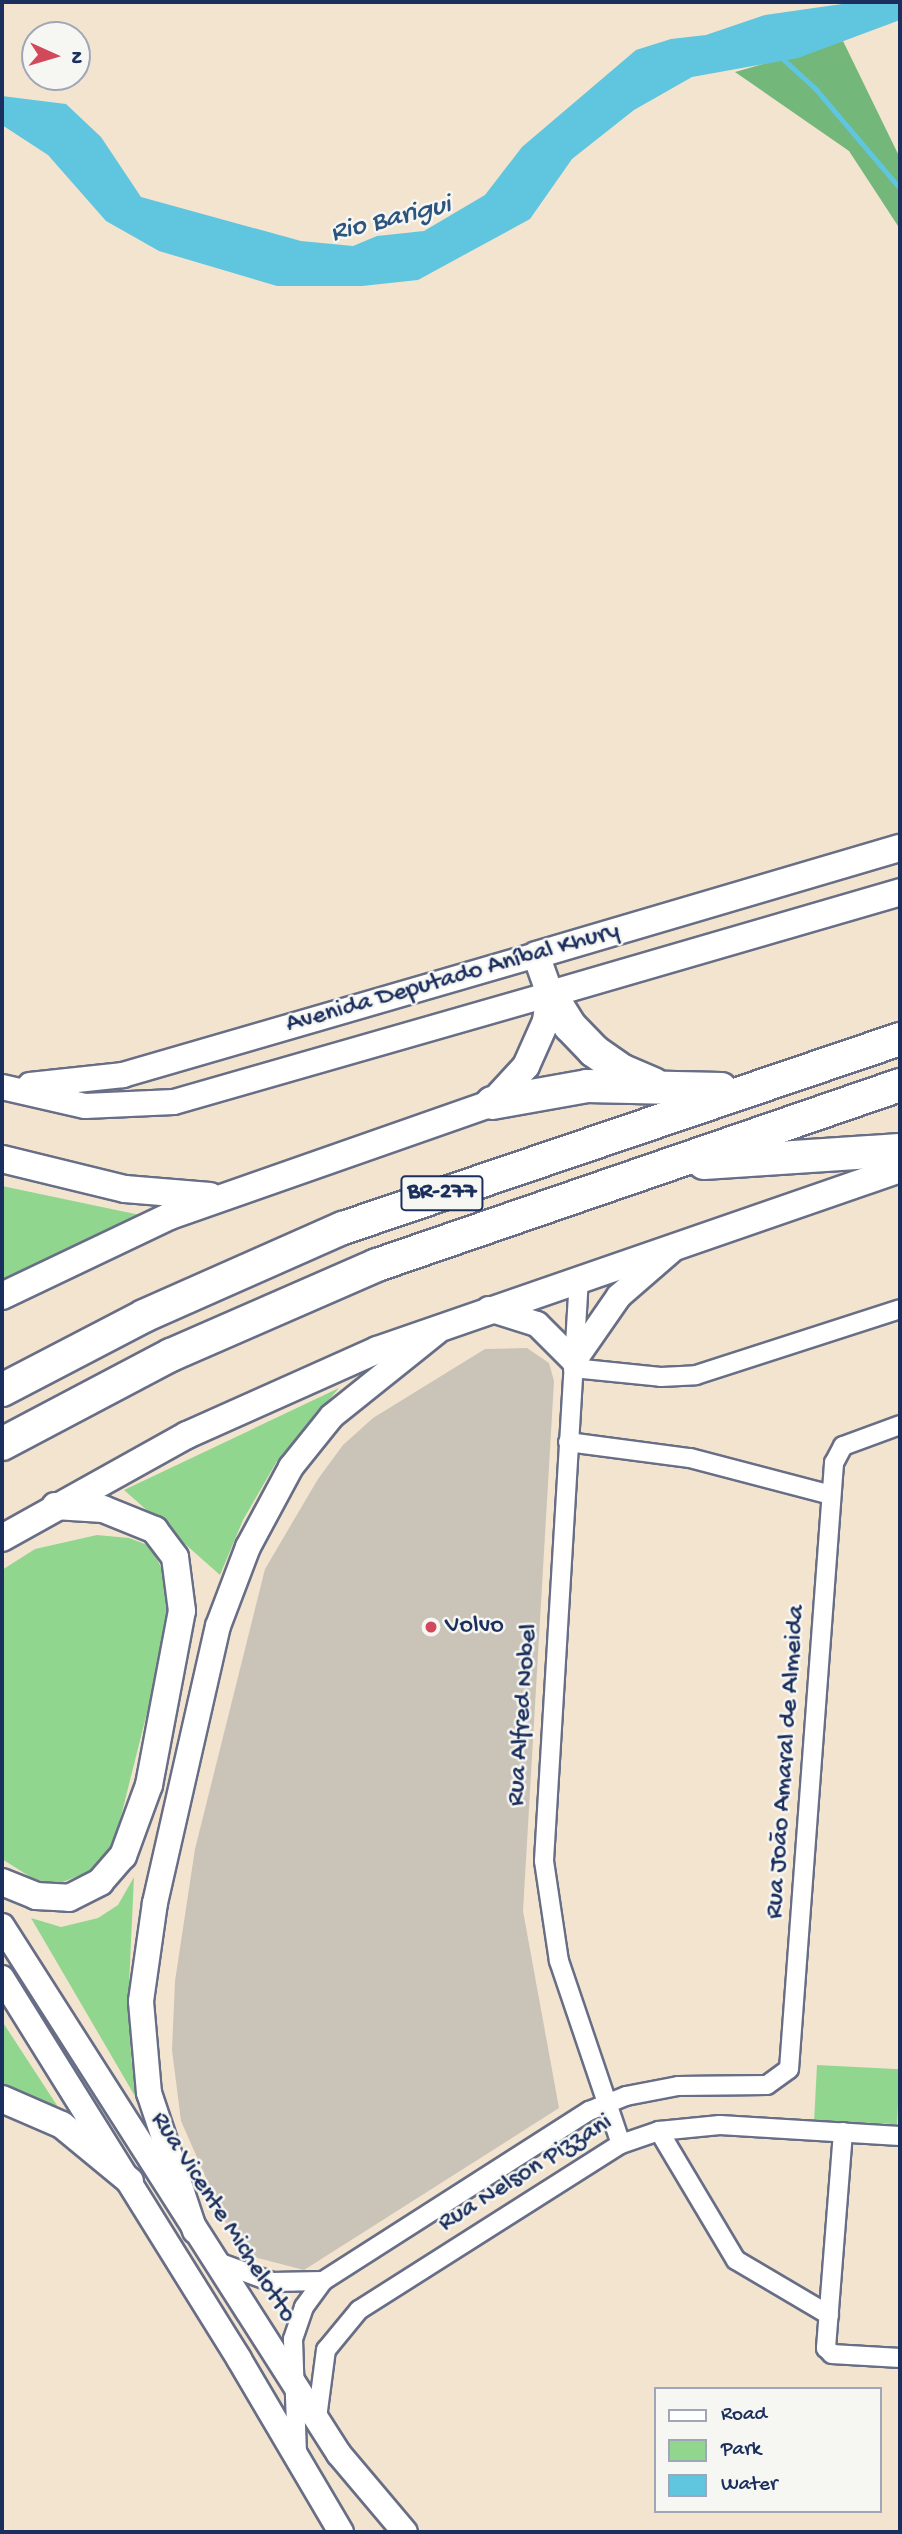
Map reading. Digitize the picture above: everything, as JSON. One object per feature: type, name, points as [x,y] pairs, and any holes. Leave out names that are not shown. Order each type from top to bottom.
[{"type":"highway","points":[[550,994],[570,1026],[613,1065],[655,1085],[689,1091]]},
{"type":"highway","name":"BR-277","points":[[2,1390],[144,1315],[299,1246],[900,1039]]},
{"type":"highway","name":"BR-277","points":[[2,1444],[149,1365],[310,1292],[657,1166],[900,1085]]},
{"type":"highway","points":[[492,1103],[587,1086],[689,1091],[761,1086]]},
{"type":"highway","points":[[657,1166],[900,1150]]},
{"type":"main road","name":"Avenida Deputado Aníbal Khury","points":[[2,1086],[123,1075],[900,848]]},
{"type":"main road","name":"Avenida Deputado Aníbal Khury","points":[[2,1086],[85,1106],[174,1102],[900,892]]},
{"type":"main road","points":[[2,1296],[134,1230],[492,1103],[532,1055],[546,1021],[550,994],[536,954]]},
{"type":"main road","points":[[2,1159],[125,1189],[226,1197]]},
{"type":"main road","points":[[2,1538],[53,1506],[262,1399],[450,1322],[900,1169]]},
{"type":"main road","points":[[489,1309],[537,1324],[573,1365],[619,1296],[681,1244]]},
{"type":"main road","points":[[195,2231],[149,2093],[141,2001],[155,1903],[218,1626],[270,1502],[314,1435],[359,1392],[450,1322]]},
{"type":"main road","points":[[2,1882],[36,1896],[69,1898],[100,1882],[123,1856],[149,1785],[183,1611],[175,1557],[155,1530],[103,1509],[53,1506]]},
{"type":"main road","name":"Rua Vicente Michelotto","points":[[2,1926],[317,2420],[356,2478],[405,2532]]},
{"type":"main road","points":[[2,1978],[130,2181],[341,2532]]},
{"type":"main road","points":[[2,2099],[62,2125],[130,2181]]},
{"type":"street","name":"Rua Alfred Nobel","points":[[579,1278],[544,1861],[559,1961],[621,2144]]},
{"type":"street","points":[[573,1365],[660,1377],[696,1375],[900,1309]]},
{"type":"street","name":"Rua João Amaral de Almeida","points":[[784,2077],[794,2039],[831,1495],[838,1450],[900,1425]]},
{"type":"street","points":[[568,1442],[690,1458],[831,1495]]},
{"type":"street","name":"Rua Nelson Pizzani","points":[[297,2455],[291,2356],[298,2322],[323,2281],[606,2103],[678,2086],[767,2085],[784,2077]]},
{"type":"street","name":"Rua Nelson Pizzani","points":[[317,2420],[320,2369],[326,2350],[346,2321],[621,2144],[659,2132],[720,2125],[900,2136]]},
{"type":"street","points":[[659,2132],[736,2260],[829,2315]]},
{"type":"street","points":[[843,2132],[827,2351],[900,2358]]},
{"type":"street","points":[[213,2260],[272,2282],[323,2281]]},
{"type":"shaded area","points":[[527,1348],[549,1363],[554,1381],[523,1911],[559,2108],[304,2270],[239,2253],[181,2121],[172,2050],[175,1981],[195,1849],[265,1569],[318,1479],[343,1445],[373,1418],[485,1349]]},
{"type":"green space","points":[[843,41],[900,158],[900,229],[849,151],[735,72]]},
{"type":"green space","points":[[2,1186],[140,1215],[2,1284]]},
{"type":"green space","points":[[339,1388],[277,1461],[243,1520],[220,1575],[124,1490]]},
{"type":"green space","points":[[97,1535],[129,1538],[150,1546],[173,1590],[160,1661],[114,1844],[101,1867],[55,1885],[32,1878],[2,1859],[2,1570],[35,1549]]},
{"type":"green space","points":[[134,1877],[129,1985],[131,2057],[139,2103],[31,1918],[61,1927],[98,1918],[118,1905]]},
{"type":"green space","points":[[2,2021],[60,2110],[2,2090]]},
{"type":"green space","points":[[817,2065],[900,2069],[897,2124],[814,2120]]},
{"type":"water","points":[[856,2],[900,2],[900,20],[798,58],[692,77],[634,110],[572,159],[530,219],[418,280],[362,286],[277,286],[159,251],[106,221],[48,155],[2,125],[2,96],[66,104],[101,137],[141,197],[301,241],[353,246],[377,236],[424,231],[485,195],[522,147],[636,50],[671,39],[706,35],[765,15]]},
{"type":"waterway","points":[[781,57],[816,89],[900,188]]},
{"type":"place","name":"Volvo","points":[[431,1627]]},
{"type":"water label","name":"Rio Barigui","points":[[391,220]]}]
